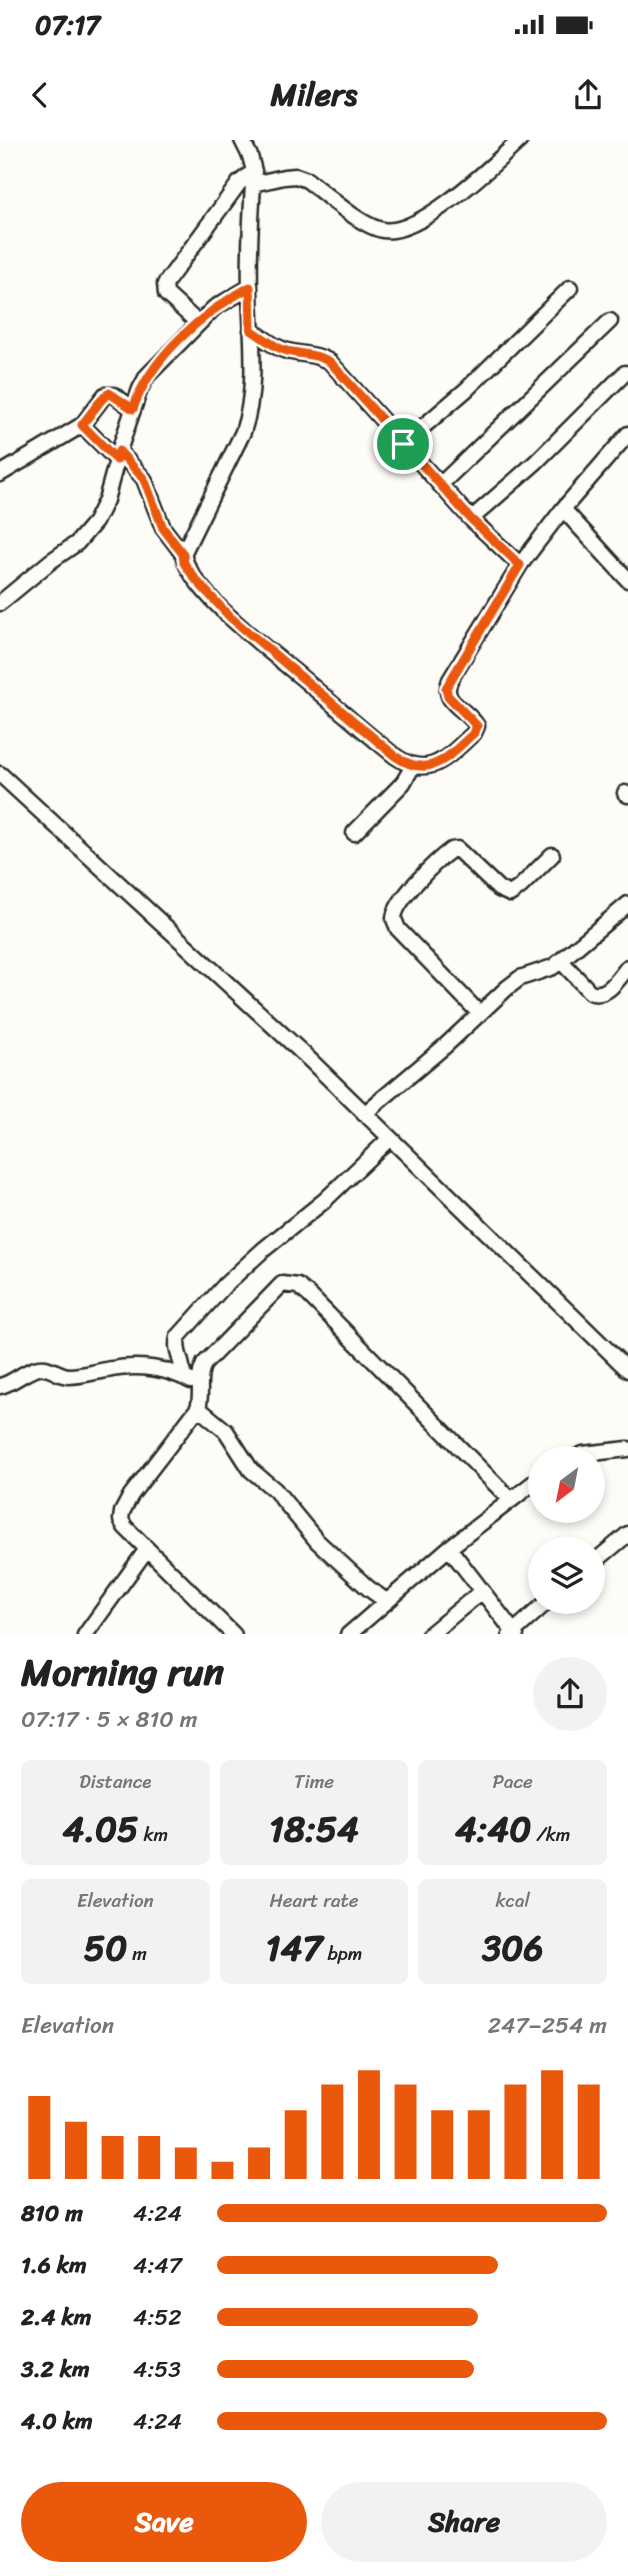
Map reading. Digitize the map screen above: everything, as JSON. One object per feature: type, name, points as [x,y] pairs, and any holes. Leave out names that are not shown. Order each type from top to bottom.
[{"type":"street","points":[[183,554],[228,466],[249,415],[253,177],[250,156],[242,140]]},
{"type":"street","points":[[198,323],[166,294],[164,284],[239,183],[253,177],[296,176],[307,180],[370,226],[384,231],[397,230],[437,210],[481,176],[520,140]]},
{"type":"street","points":[[0,603],[88,533],[106,500],[133,409],[147,376],[198,323],[226,300],[250,287]]},
{"type":"street","points":[[403,444],[467,389],[570,288]]},
{"type":"street","points":[[440,485],[610,321]]},
{"type":"street","points":[[251,330],[279,348],[318,355],[330,362],[471,519],[520,565]]},
{"type":"street","points":[[471,519],[536,462],[625,373]]},
{"type":"street","points":[[0,474],[82,425],[109,393],[133,409]]},
{"type":"street","points":[[82,425],[144,479],[163,528],[183,554],[184,563],[230,617],[388,751],[413,766],[436,765],[474,733],[477,726],[474,721],[448,696],[446,688],[520,565],[563,509],[628,434]]},
{"type":"street","points":[[563,509],[628,580]]},
{"type":"street","points":[[354,834],[403,783],[413,766]]},
{"type":"street","points":[[0,774],[220,976],[627,1365]]},
{"type":"street","points":[[480,1014],[398,929],[394,920],[396,911],[404,897],[452,850],[457,849],[499,889],[510,894],[552,855]]},
{"type":"street","points":[[364,1114],[520,978],[547,971],[628,904]]},
{"type":"street","points":[[561,961],[596,995],[603,994],[628,967]]},
{"type":"street","points":[[183,1377],[184,1366],[176,1345],[178,1337],[234,1276],[316,1208],[389,1139]]},
{"type":"street","points":[[234,1634],[125,1527],[121,1520],[122,1512],[131,1495],[198,1408],[201,1398],[199,1373],[204,1364],[282,1284],[298,1286],[510,1499]]},
{"type":"street","points":[[0,1387],[35,1368],[44,1367],[62,1376],[116,1368],[161,1369],[198,1385]]},
{"type":"street","points":[[198,1408],[226,1431],[251,1470],[275,1490],[317,1541],[386,1601]]},
{"type":"street","points":[[606,1452],[628,1450]]},
{"type":"street","points":[[348,1634],[449,1548],[528,1486]]},
{"type":"street","points":[[605,1553],[628,1534]]},
{"type":"street","points":[[449,1548],[514,1633],[534,1614]]},
{"type":"street","points":[[85,1634],[146,1549]]},
{"type":"street","points":[[429,1634],[482,1591]]},
{"type":"route","points":[[250,287],[251,330],[279,348],[318,355],[330,362],[403,444],[471,519],[520,565],[446,688],[455,705],[474,721],[477,726],[474,733],[444,760],[424,767],[404,763],[230,617],[196,580],[184,563],[183,554],[169,540],[151,492],[136,468],[119,451],[117,460],[96,443],[82,425],[109,393],[133,409],[147,376],[160,361],[214,308],[250,287]]}]
